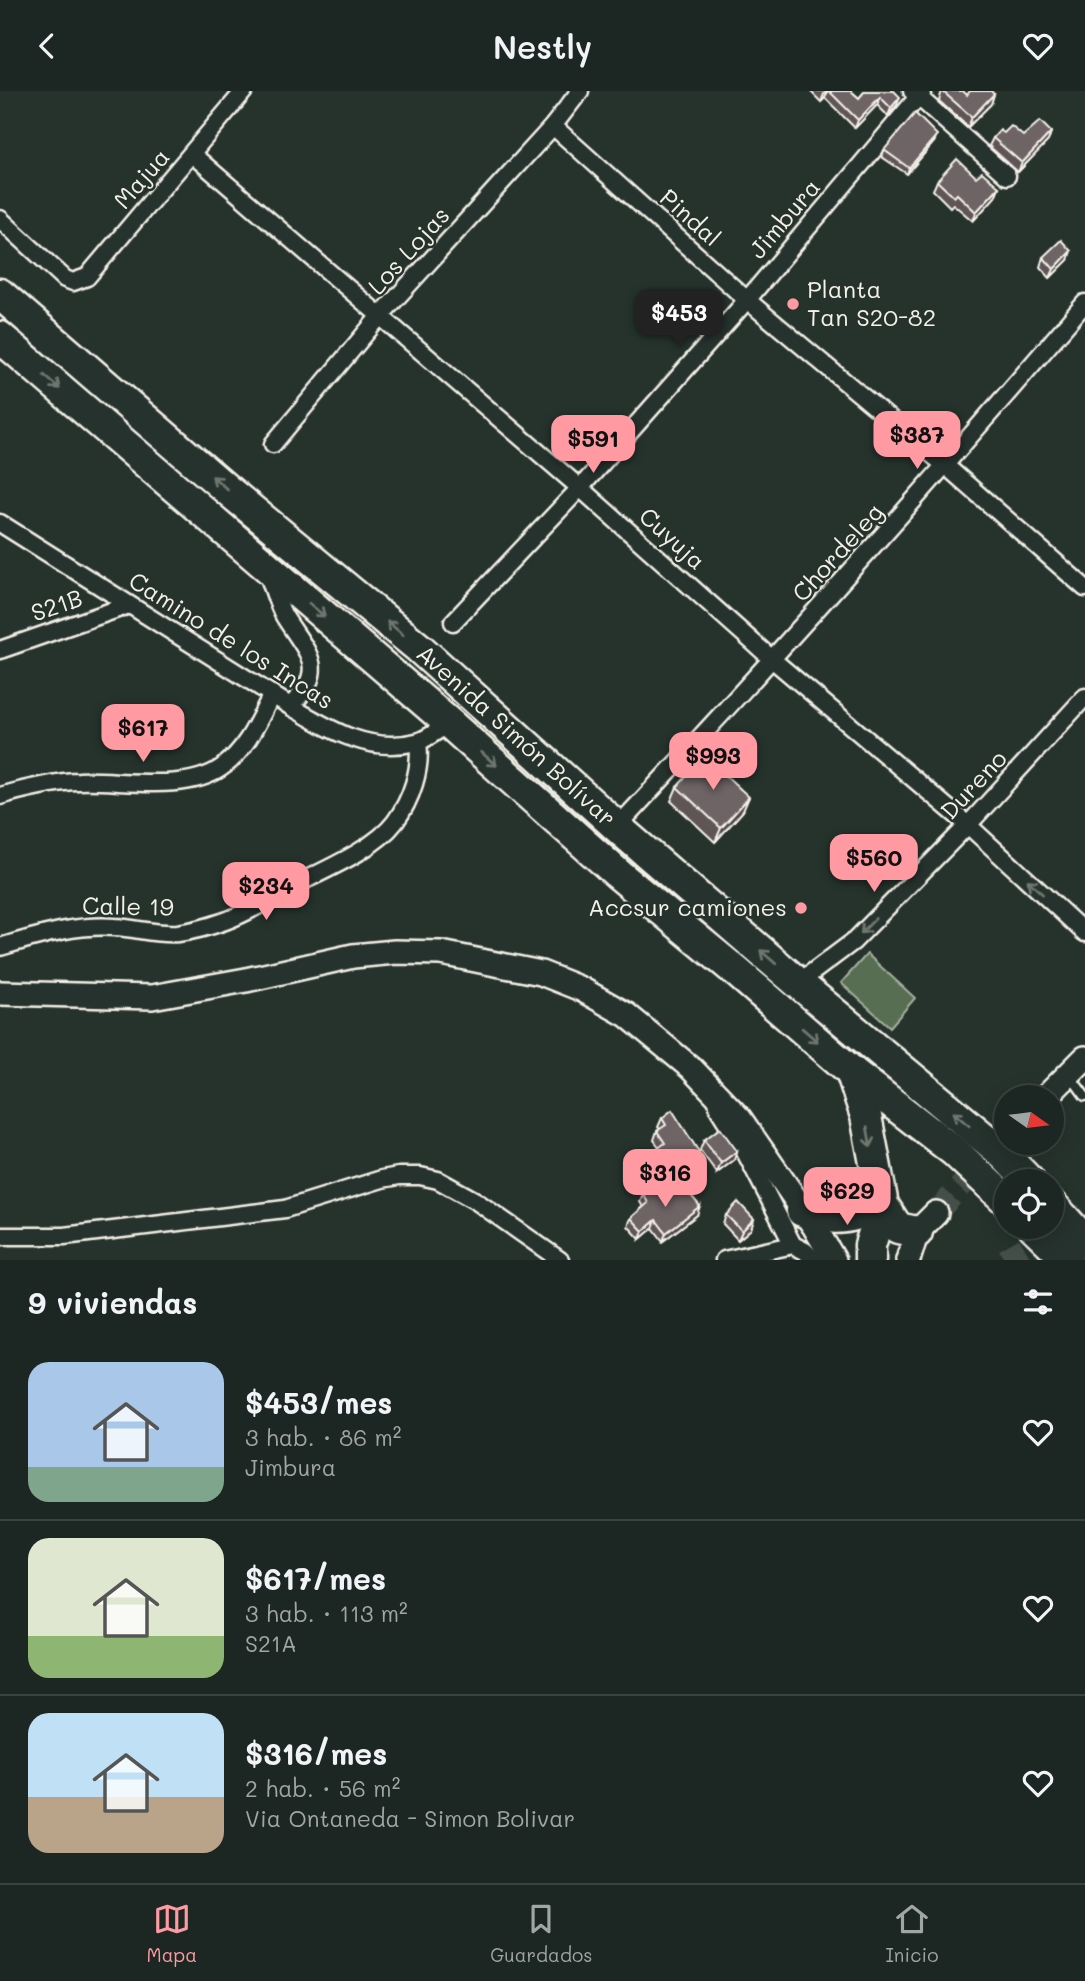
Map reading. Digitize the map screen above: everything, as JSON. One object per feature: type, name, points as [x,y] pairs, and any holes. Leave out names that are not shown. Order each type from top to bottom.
[{"type":"highway","name":"Avenida Simón Bolívar","points":[[0,294],[225,488],[419,648],[617,827],[798,983],[1001,1152],[1017,1169]]},
{"type":"highway","name":"Avenida Simón Bolívar","points":[[0,337],[449,723],[617,873],[852,1071],[955,1152],[994,1189]]},
{"type":"highway","points":[[852,1071],[866,1116],[883,1205],[898,1228],[927,1222]]},
{"type":"highway","points":[[808,1219],[838,1219],[883,1205]]},
{"type":"highway","points":[[870,1260],[870,1245],[883,1205]]},
{"type":"highway","points":[[1064,1219],[1085,1241]]},
{"type":"highway","points":[[1046,1239],[1068,1260]]},
{"type":"street","name":"Los Lojas","points":[[273,444],[380,316],[553,126],[580,91]]},
{"type":"street","name":"Majua","points":[[0,219],[65,279],[73,282],[87,277],[193,155],[238,93]]},
{"type":"street","points":[[918,93],[1007,176]]},
{"type":"street","name":"Jimbura","points":[[453,622],[580,488],[747,300],[918,93]]},
{"type":"street","name":"Pindal","points":[[553,126],[747,300],[946,466],[1085,589]]},
{"type":"street","name":"Cuyuja","points":[[193,155],[580,488],[773,660],[968,825],[1085,933]]},
{"type":"street","name":"Chordeleg","points":[[617,827],[773,660],[946,466],[1085,303]]},
{"type":"street","name":"Camino de los Incas","points":[[0,523],[290,706],[353,740],[378,745],[418,742],[449,723]]},
{"type":"street","points":[[264,566],[282,612],[312,664],[306,691],[290,706]]},
{"type":"street","name":"S21B","points":[[0,650],[130,605]]},
{"type":"street","points":[[0,796],[76,781],[159,782],[195,779],[221,768],[239,749],[255,730],[272,694]]},
{"type":"street","name":"Dureno","points":[[798,983],[854,941],[968,825],[1085,697]]},
{"type":"street","name":"Calle 19","points":[[0,947],[76,927],[114,927],[152,933],[178,933],[225,921],[246,912],[349,856],[394,823],[408,798],[418,771],[418,742]]},
{"type":"street","points":[[0,993],[152,997],[246,981],[353,957],[395,952],[441,953],[541,973],[581,989],[627,1015],[691,1068],[740,1119],[834,1260]]},
{"type":"street","points":[[1058,1085],[1077,1066]]},
{"type":"street","points":[[718,1095],[719,1110],[743,1148],[793,1245],[814,1260]]},
{"type":"street","points":[[0,1236],[64,1236],[285,1209],[382,1178],[420,1176],[438,1180],[476,1201],[560,1260]]},
{"type":"street","points":[[808,1219],[851,1260]]},
{"type":"street","points":[[908,1260],[927,1222]]},
{"type":"street","points":[[724,1260],[793,1245]]},
{"type":"lane","points":[[1077,1066],[1085,1096]]},
{"type":"green space","points":[[867,954],[915,998],[890,1027],[841,983]]},
{"type":"building","points":[[829,91],[851,91],[859,98],[865,91],[894,91],[900,97],[891,108],[880,97],[858,120]]},
{"type":"building","points":[[942,91],[963,91],[967,95],[970,91],[991,91],[994,94],[972,117]]},
{"type":"building","points":[[915,113],[937,135],[909,168],[884,150]]},
{"type":"building","points":[[1040,121],[1051,132],[1022,163],[993,138],[1000,130],[1004,133],[1011,126],[1023,136]]},
{"type":"building","points":[[957,159],[976,177],[982,172],[999,187],[976,212],[957,194],[954,197],[937,181]]},
{"type":"building","points":[[1061,240],[1071,251],[1054,269],[1043,257]]},
{"type":"building","points":[[705,756],[749,797],[721,828],[677,787]]},
{"type":"building","points":[[672,1110],[699,1152],[689,1160],[695,1170],[682,1179],[670,1162],[643,1181],[633,1167],[665,1143],[657,1131],[666,1125],[662,1118]]},
{"type":"building","points":[[720,1128],[737,1151],[721,1163],[704,1140]]},
{"type":"building","points":[[656,1186],[665,1202],[683,1186],[700,1206],[666,1233],[656,1220],[643,1231],[631,1218],[648,1203],[643,1193]]},
{"type":"building","points":[[738,1202],[754,1219],[742,1231],[726,1215]]},
{"type":"tunnel","points":[[936,1213],[986,1159]]},
{"type":"tunnel","points":[[1005,1260],[1085,1214]]},
{"type":"place","name":"Planta Tan S20-82","points":[[793,304]]},
{"type":"place","name":"Accsur camiones","points":[[801,908]]}]
